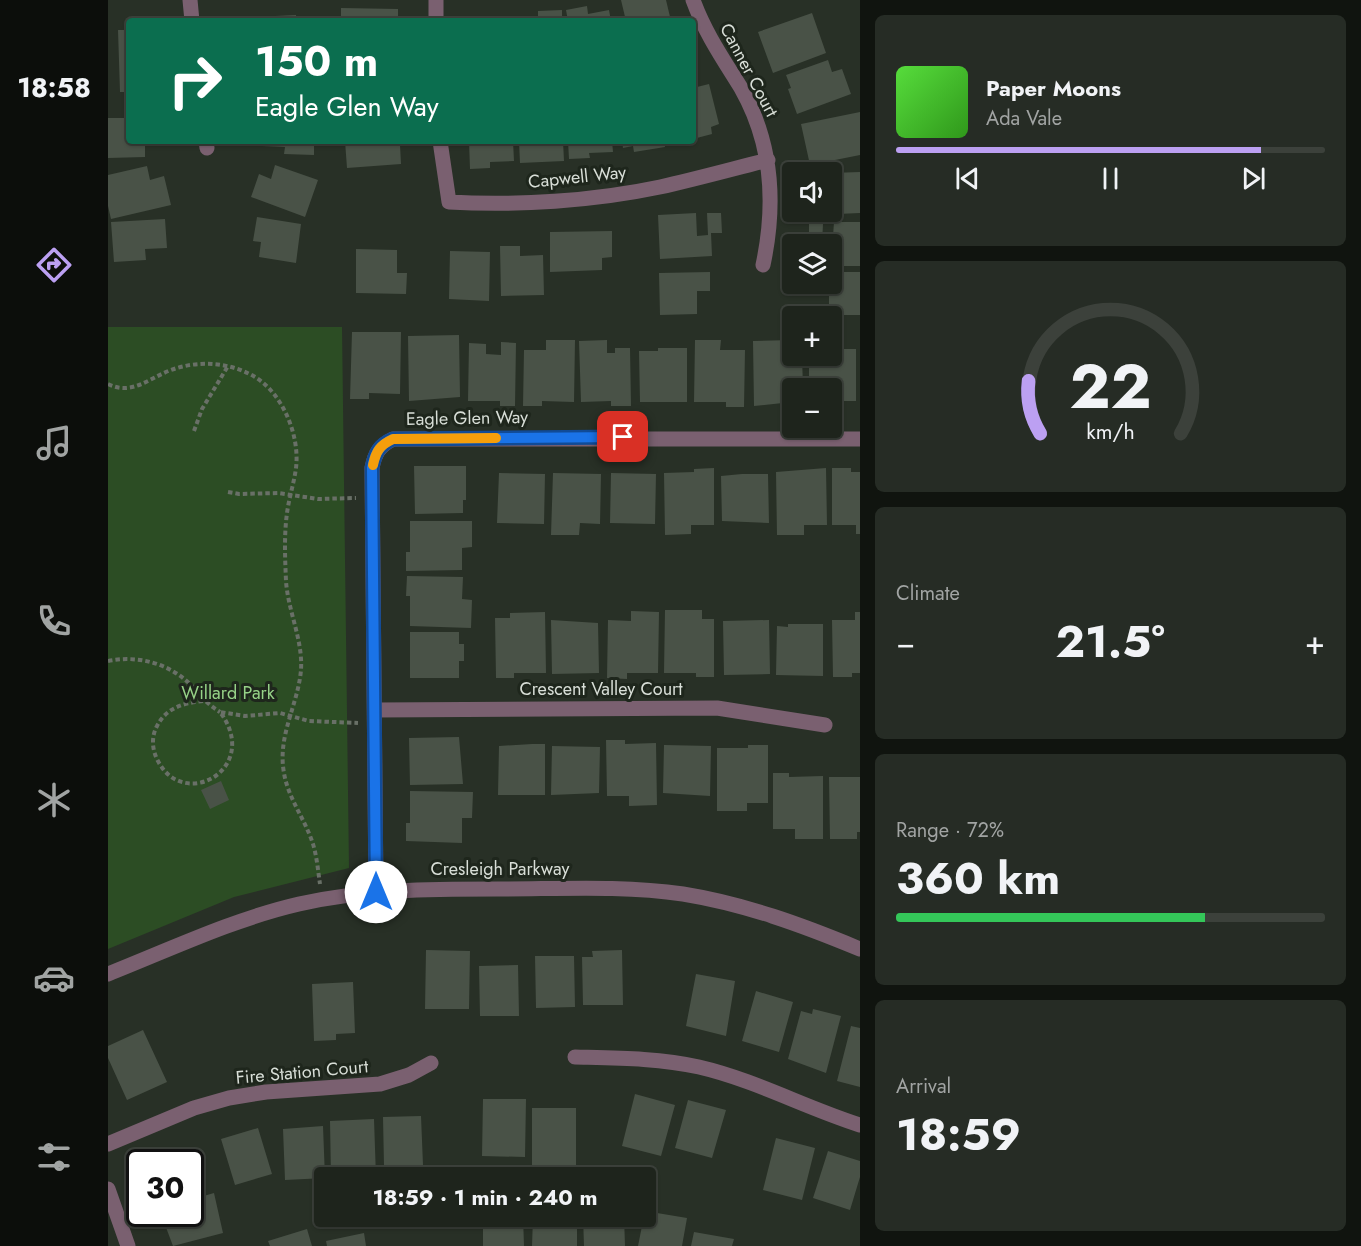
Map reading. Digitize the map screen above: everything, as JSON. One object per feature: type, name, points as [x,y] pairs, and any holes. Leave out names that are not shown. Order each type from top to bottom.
[{"type":"street","points":[[190,0],[192,18]]},
{"type":"street","points":[[436,0],[436,18]]},
{"type":"street","name":"Canner Court","points":[[693,0],[715,50],[741,90],[757,123],[768,160],[772,194],[771,230],[763,265]]},
{"type":"street","name":"Capwell Way","points":[[440,144],[449,202],[492,204],[613,194],[659,187],[768,160]]},
{"type":"street","name":"Eagle Glen Way","points":[[376,892],[372,468],[375,454],[382,444],[393,439],[860,439]]},
{"type":"street","name":"Crescent Valley Court","points":[[375,710],[717,708],[825,725]]},
{"type":"street","name":"Cresleigh Parkway","points":[[108,974],[263,914],[322,900],[408,889],[624,889],[682,894],[739,905],[784,919],[860,949]]},
{"type":"street","points":[[575,1057],[653,1060],[699,1067],[744,1080],[819,1112],[860,1125]]},
{"type":"street","name":"Fire Station Court","points":[[108,1144],[194,1108],[229,1098],[266,1092],[380,1084],[409,1075],[431,1063]]},
{"type":"street","points":[[108,1190],[128,1246]]},
{"type":"path","points":[[108,384],[131,388],[185,366],[214,364],[228,366],[255,377],[266,387],[290,424],[296,453],[296,469],[289,495],[285,532],[285,570],[301,668],[283,749],[283,772],[292,799],[314,845],[322,900]]},
{"type":"path","points":[[194,431],[202,409],[228,366]]},
{"type":"path","points":[[228,492],[318,499],[372,498]]},
{"type":"path","points":[[108,662],[137,659],[164,667],[190,684],[203,701],[220,712],[245,716],[267,712],[309,721],[364,723]]},
{"type":"path","points":[[203,701],[183,704],[172,709],[163,716],[153,734],[156,758],[163,770],[173,778],[198,783],[212,779],[230,762],[234,749],[232,733],[220,712]]},
{"type":"green space","name":"Willard Park","points":[[108,327],[342,327],[349,868],[234,897],[108,949]]},
{"type":"building","points":[[621,0],[666,0],[670,18],[625,18]]},
{"type":"building","points":[[587,6],[588,14],[609,10],[610,18],[567,18],[566,10]]},
{"type":"building","points":[[341,8],[398,9],[398,18],[341,18]]},
{"type":"building","points":[[562,10],[562,18],[538,18],[538,11]]},
{"type":"building","points":[[812,13],[826,53],[773,73],[758,32]]},
{"type":"building","points":[[296,15],[296,18],[253,17]]},
{"type":"building","points":[[508,16],[508,18],[464,18]]},
{"type":"building","points":[[118,30],[126,30],[126,92],[120,92]]},
{"type":"building","points":[[828,60],[832,72],[842,69],[851,94],[797,114],[788,89],[791,88],[786,75]]},
{"type":"building","points":[[709,84],[719,124],[711,127],[712,134],[696,138],[696,87]]},
{"type":"building","points":[[860,112],[860,155],[825,162],[809,162],[801,124]]},
{"type":"building","points":[[108,118],[126,118],[126,144],[145,144],[145,157],[108,158]]},
{"type":"building","points":[[262,144],[314,144],[314,155],[284,154],[285,147],[262,146]]},
{"type":"building","points":[[345,144],[409,144],[400,145],[401,164],[347,168]]},
{"type":"building","points":[[469,144],[513,144],[514,161],[490,162],[490,168],[470,169]]},
{"type":"building","points":[[519,144],[563,144],[564,161],[520,163]]},
{"type":"building","points":[[568,144],[612,144],[613,152],[589,153],[590,158],[569,159]]},
{"type":"building","points":[[622,144],[664,144],[665,147],[634,152],[633,146],[623,148]]},
{"type":"building","points":[[275,165],[318,180],[305,217],[251,197],[259,174],[271,179]]},
{"type":"building","points":[[147,166],[150,180],[164,176],[171,205],[111,219],[108,206],[108,175]]},
{"type":"building","points":[[860,172],[860,213],[842,214],[842,173]]},
{"type":"building","points":[[696,213],[697,236],[708,235],[707,213],[721,213],[722,233],[711,233],[712,256],[660,259],[658,215]]},
{"type":"building","points":[[257,217],[301,224],[296,263],[259,257],[261,242],[253,241]]},
{"type":"building","points":[[165,219],[167,248],[145,249],[146,260],[114,262],[111,222]]},
{"type":"building","points":[[834,222],[860,222],[860,266],[842,266],[842,234],[833,234]]},
{"type":"building","points":[[809,223],[823,224],[822,234],[809,234]]},
{"type":"building","points":[[612,231],[612,257],[602,258],[602,270],[550,272],[550,232]]},
{"type":"building","points":[[500,246],[520,246],[520,256],[543,255],[544,295],[501,296]]},
{"type":"building","points":[[356,249],[397,250],[397,273],[407,273],[406,294],[356,293]]},
{"type":"building","points":[[450,251],[490,252],[489,301],[449,299]]},
{"type":"building","points":[[710,272],[710,291],[697,291],[697,314],[660,315],[659,273]]},
{"type":"building","points":[[842,272],[860,272],[860,315],[842,315],[842,306],[829,306],[829,294],[842,294]]},
{"type":"building","points":[[352,332],[401,332],[400,394],[369,393],[369,399],[350,399]]},
{"type":"building","points":[[459,335],[460,397],[409,401],[408,336]]},
{"type":"building","points":[[546,340],[575,340],[574,402],[542,401],[542,406],[523,406],[524,350],[546,350]]},
{"type":"building","points":[[607,340],[607,353],[615,353],[615,348],[630,348],[631,406],[611,406],[611,401],[581,402],[579,341]]},
{"type":"building","points":[[695,340],[721,340],[720,350],[745,350],[744,407],[726,407],[726,402],[694,402]]},
{"type":"building","points":[[782,340],[782,366],[802,366],[803,378],[782,378],[782,403],[754,406],[753,341]]},
{"type":"building","points":[[501,342],[516,343],[515,406],[500,406],[500,401],[468,401],[469,343],[486,344],[486,354],[501,355]]},
{"type":"building","points":[[658,348],[687,348],[687,402],[640,402],[639,351],[658,351]]},
{"type":"building","points":[[842,349],[856,349],[856,401],[842,401],[842,378],[809,378],[809,366],[842,366]]},
{"type":"building","points":[[414,466],[466,466],[466,500],[463,500],[463,513],[415,514]]},
{"type":"building","points":[[714,468],[714,525],[691,525],[691,534],[665,535],[664,473],[694,472],[694,469]]},
{"type":"building","points":[[826,468],[827,525],[804,525],[804,535],[777,535],[776,472]]},
{"type":"building","points":[[832,468],[851,468],[851,472],[860,472],[860,534],[856,534],[856,525],[832,525]]},
{"type":"building","points":[[499,473],[545,474],[544,524],[497,523]]},
{"type":"building","points":[[553,473],[601,474],[600,524],[580,523],[579,535],[551,535]]},
{"type":"building","points":[[611,473],[656,474],[655,524],[610,523]]},
{"type":"building","points":[[768,474],[769,523],[722,521],[721,476]]},
{"type":"building","points":[[410,521],[472,521],[472,547],[462,548],[462,570],[406,571],[406,552],[410,552]]},
{"type":"building","points":[[407,576],[463,577],[462,599],[472,600],[471,628],[410,626],[410,596],[406,596]]},
{"type":"building","points":[[665,610],[702,610],[702,619],[714,619],[714,677],[696,677],[696,673],[664,673]]},
{"type":"building","points":[[631,611],[659,612],[658,673],[627,673],[627,679],[607,678],[608,620],[631,621]]},
{"type":"building","points":[[545,612],[546,673],[514,673],[514,678],[496,678],[495,618],[510,618],[510,613]]},
{"type":"building","points":[[855,612],[860,612],[860,673],[852,673],[852,677],[833,677],[832,620],[855,620]]},
{"type":"building","points":[[551,620],[598,623],[599,673],[552,674]]},
{"type":"building","points":[[769,620],[770,674],[724,675],[723,621]]},
{"type":"building","points":[[788,624],[823,624],[823,676],[776,675],[777,626],[788,627]]},
{"type":"building","points":[[410,632],[459,632],[459,644],[464,644],[464,661],[459,661],[459,678],[410,678]]},
{"type":"building","points":[[459,737],[463,784],[410,785],[409,738]]},
{"type":"building","points":[[606,740],[625,740],[625,744],[656,743],[657,805],[629,806],[629,796],[607,796]]},
{"type":"building","points":[[545,744],[545,795],[498,795],[499,746]]},
{"type":"building","points":[[664,745],[711,746],[710,796],[663,793]]},
{"type":"building","points":[[748,745],[768,745],[768,803],[747,803],[747,811],[717,811],[717,748],[748,748]]},
{"type":"building","points":[[552,746],[600,747],[599,793],[551,795]]},
{"type":"building","points":[[773,773],[789,773],[789,777],[823,776],[823,839],[795,839],[795,829],[773,829]]},
{"type":"building","points":[[829,777],[860,777],[860,832],[857,832],[857,839],[830,839]]},
{"type":"building","points":[[221,781],[229,800],[210,809],[201,790]]},
{"type":"building","points":[[410,791],[473,792],[472,818],[462,818],[462,843],[406,841],[406,823],[410,823]]},
{"type":"building","points":[[426,950],[470,951],[469,1009],[425,1009]]},
{"type":"building","points":[[622,950],[623,1005],[583,1005],[582,957],[593,957],[592,951]]},
{"type":"building","points":[[535,956],[574,956],[575,1007],[536,1008]]},
{"type":"building","points":[[518,965],[519,1016],[480,1016],[479,966]]},
{"type":"building","points":[[696,974],[735,981],[726,1036],[686,1026]]},
{"type":"building","points":[[353,982],[355,1033],[336,1034],[336,1040],[314,1041],[312,984]]},
{"type":"building","points":[[756,991],[793,1002],[779,1052],[742,1041]]},
{"type":"building","points":[[813,1009],[841,1016],[826,1073],[788,1059],[801,1011],[812,1014]]},
{"type":"building","points":[[851,1026],[860,1028],[860,1087],[837,1081]]},
{"type":"building","points":[[143,1030],[167,1082],[127,1100],[108,1058],[108,1046]]},
{"type":"building","points":[[635,1094],[675,1105],[661,1156],[622,1146]]},
{"type":"building","points":[[483,1099],[526,1099],[525,1157],[482,1156]]},
{"type":"building","points":[[688,1100],[726,1110],[712,1158],[675,1148]]},
{"type":"building","points":[[532,1108],[576,1108],[576,1165],[532,1165]]},
{"type":"building","points":[[421,1116],[423,1165],[384,1166],[383,1117]]},
{"type":"building","points":[[374,1119],[376,1167],[331,1167],[330,1121]]},
{"type":"building","points":[[323,1126],[325,1167],[314,1167],[314,1179],[285,1180],[283,1129]]},
{"type":"building","points":[[258,1128],[272,1174],[235,1185],[221,1139]]},
{"type":"building","points":[[776,1138],[815,1148],[802,1200],[763,1190]]},
{"type":"building","points":[[828,1151],[860,1161],[860,1177],[850,1210],[813,1198]]},
{"type":"building","points":[[214,1193],[223,1233],[173,1246],[166,1227],[204,1227],[204,1196]]},
{"type":"building","points":[[656,1213],[687,1218],[682,1246],[638,1246],[642,1227],[656,1227]]},
{"type":"building","points":[[483,1227],[523,1227],[524,1246],[483,1246]]},
{"type":"building","points":[[533,1227],[577,1227],[577,1246],[532,1246]]},
{"type":"building","points":[[583,1227],[624,1227],[625,1246],[584,1246]]},
{"type":"building","points":[[307,1229],[312,1246],[270,1246],[268,1241]]},
{"type":"building","points":[[694,1232],[734,1239],[732,1246],[691,1246]]},
{"type":"building","points":[[364,1233],[366,1246],[327,1246],[326,1241]]},
{"type":"slow traffic","points":[[373,465],[375,454],[382,444],[393,439],[496,438]]},
{"type":"route","points":[[376,892],[372,468],[375,454],[382,444],[393,439],[623,437]]}]
